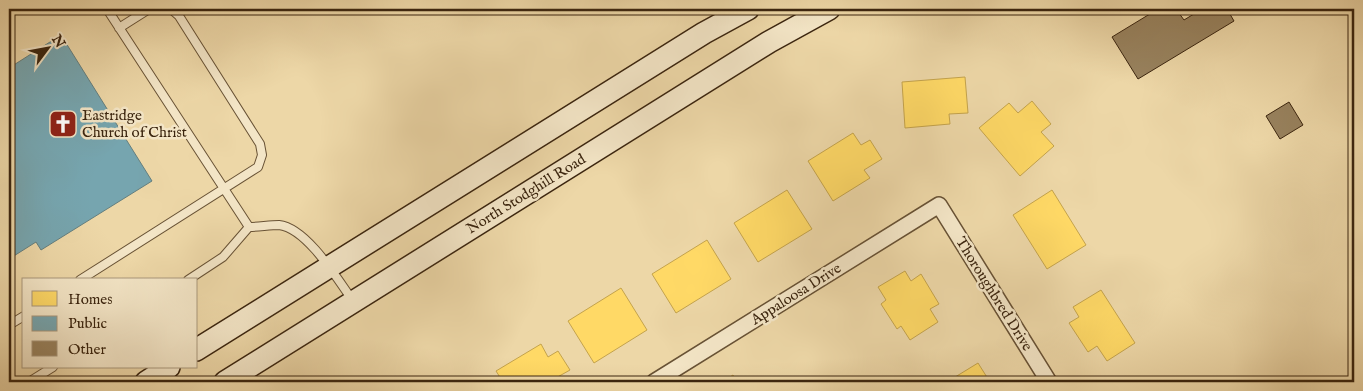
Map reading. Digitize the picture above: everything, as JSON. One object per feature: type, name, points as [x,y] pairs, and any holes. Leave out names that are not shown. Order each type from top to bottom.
[{"type":"main road","points":[[198,349],[696,38],[748,9]]},
{"type":"main road","name":"North Stodghill Road","points":[[225,382],[769,42],[829,9]]},
{"type":"main road","points":[[146,382],[168,368]]},
{"type":"street","name":"Appaloosa Drive","points":[[654,382],[939,205]]},
{"type":"street","name":"Thoroughbred Drive","points":[[939,205],[1049,382]]},
{"type":"lane","points":[[107,9],[248,228]]},
{"type":"lane","points":[[120,28],[149,9]]},
{"type":"lane","points":[[83,278],[258,167],[262,155],[260,144],[179,16],[171,9]]},
{"type":"lane","points":[[191,278],[223,257],[248,228],[281,225],[299,233],[311,244],[354,302]]},
{"type":"lane","points":[[9,325],[22,317]]},
{"type":"lane","points":[[29,382],[50,368]]},
{"type":"building: Homes","points":[[965,77],[968,113],[949,114],[950,124],[905,128],[902,82]]},
{"type":"building: Homes","points":[[1032,101],[1051,124],[1041,132],[1054,146],[1020,176],[979,128],[1009,103],[1018,113]]},
{"type":"building: Homes","points":[[853,133],[861,145],[870,140],[882,159],[864,170],[870,178],[833,201],[808,161]]},
{"type":"building: Homes","points":[[787,190],[812,229],[758,262],[734,223]]},
{"type":"building: Homes","points":[[1052,190],[1086,245],[1047,269],[1013,215]]},
{"type":"building: Homes","points":[[707,240],[731,279],[676,313],[652,274]]},
{"type":"building: Homes","points":[[905,271],[911,281],[921,274],[939,304],[930,309],[938,322],[910,340],[901,326],[897,329],[881,304],[886,300],[878,287]]},
{"type":"building: Homes","points":[[621,288],[647,330],[594,363],[568,321]]},
{"type":"building: Homes","points":[[1101,290],[1135,343],[1107,361],[1097,346],[1088,352],[1069,323],[1079,317],[1073,307]]},
{"type":"building: Homes","points":[[541,344],[548,357],[558,351],[570,370],[554,379],[556,382],[503,382],[496,371]]},
{"type":"building: Homes","points":[[978,363],[990,382],[947,382]]},
{"type":"building: Homes","points":[[733,375],[737,382],[722,382]]},
{"type":"building: Public","name":"Eastridge Church of Christ","points":[[61,35],[152,181],[41,250],[36,242],[9,259],[9,68]]},
{"type":"building: Other","points":[[1158,9],[1176,9],[1184,20],[1202,9],[1227,9],[1234,21],[1138,79],[1112,37]]},
{"type":"building: Other","points":[[1289,102],[1303,125],[1280,139],[1266,116]]},
{"type":"place","name":"Eastridge Church of Christ","points":[[63,124]]}]
